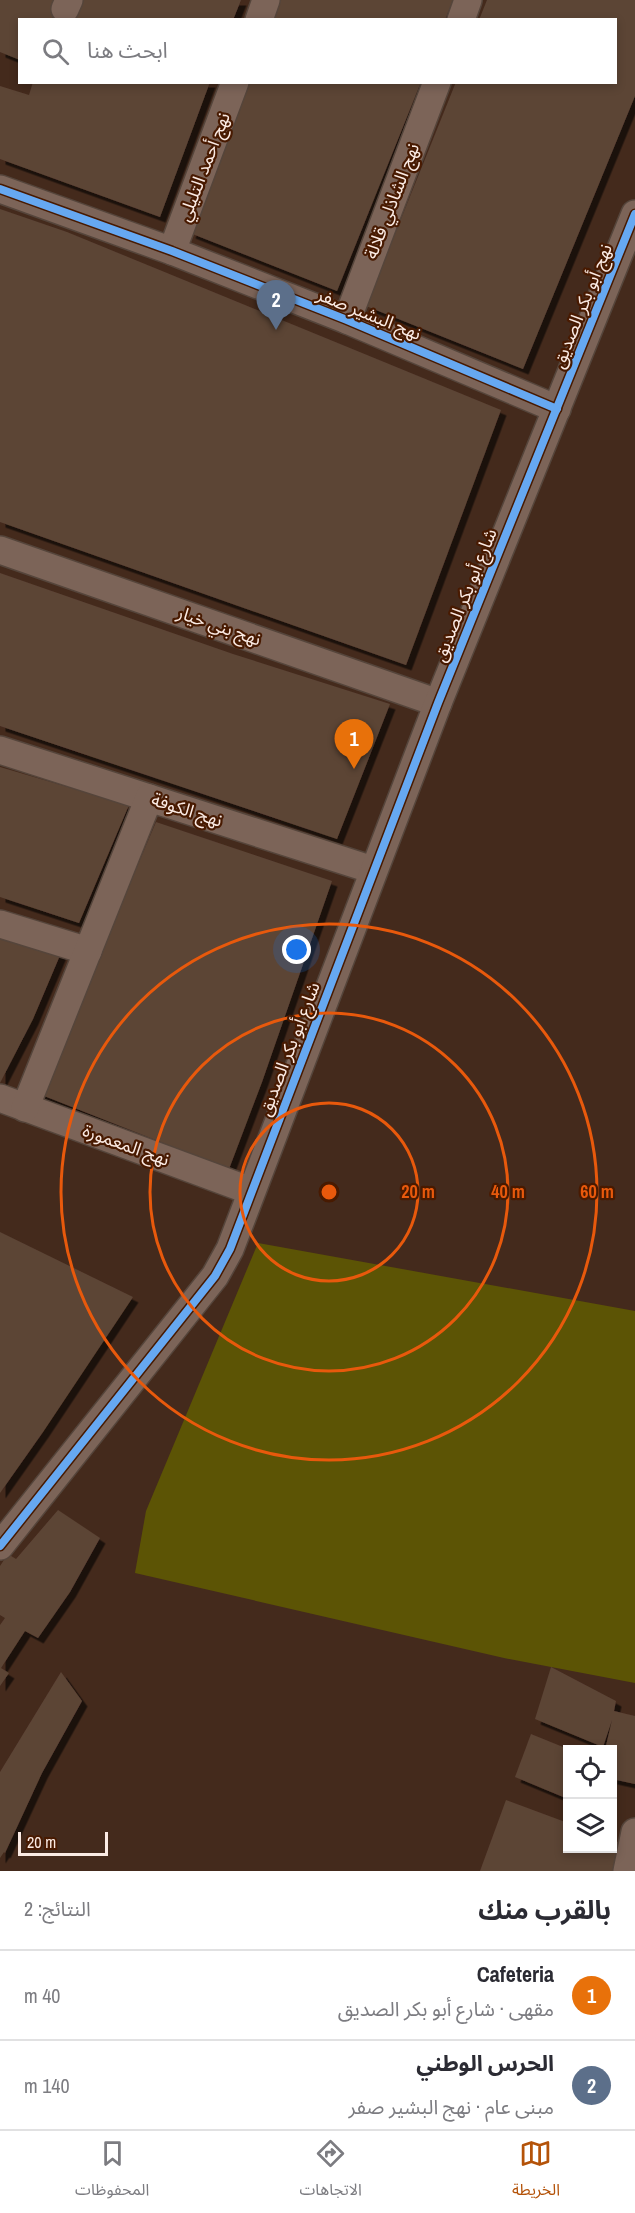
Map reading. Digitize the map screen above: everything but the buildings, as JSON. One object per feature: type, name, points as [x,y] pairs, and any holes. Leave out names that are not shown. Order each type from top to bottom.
[{"type":"street","points":[[260,18],[266,0]]},
{"type":"street","points":[[462,18],[468,0]]},
{"type":"street","name":"نهج أحمد التليلي","points":[[172,252],[235,84]]},
{"type":"street","name":"نهج الشاذلي قلالة","points":[[348,320],[436,84]]},
{"type":"street","name":"نهج البشير صفر","points":[[0,189],[348,320],[557,409]]},
{"type":"street","name":"نهج أبو بكر الصديق","points":[[557,409],[635,214]]},
{"type":"street","name":"شارع أبو بكر الصديق","points":[[0,1546],[215,1276],[230,1249],[438,703],[557,409]]},
{"type":"street","name":"نهج بني خيار","points":[[0,550],[438,703]]},
{"type":"street","name":"نهج الكوفة","points":[[0,750],[373,870]]},
{"type":"street","points":[[26,1107],[149,798]]},
{"type":"street","points":[[4,925],[88,951]]},
{"type":"street","name":"نهج المعمورة","points":[[0,1098],[251,1191]]},
{"type":"street","points":[[627,1871],[635,1832]]},
{"type":"shaded area","points":[[258,1243],[635,1311],[635,1683],[504,1658],[135,1573],[146,1511]]},
{"type":"cycle path","points":[[0,189],[172,251],[347,320],[557,409]]},
{"type":"cycle path","points":[[0,1546],[215,1276],[230,1249],[438,703],[635,214]]},
{"type":"place","name":"الحرس الوطني","points":[[276,330]]},
{"type":"place","name":"Cafeteria","points":[[354,769]]}]
